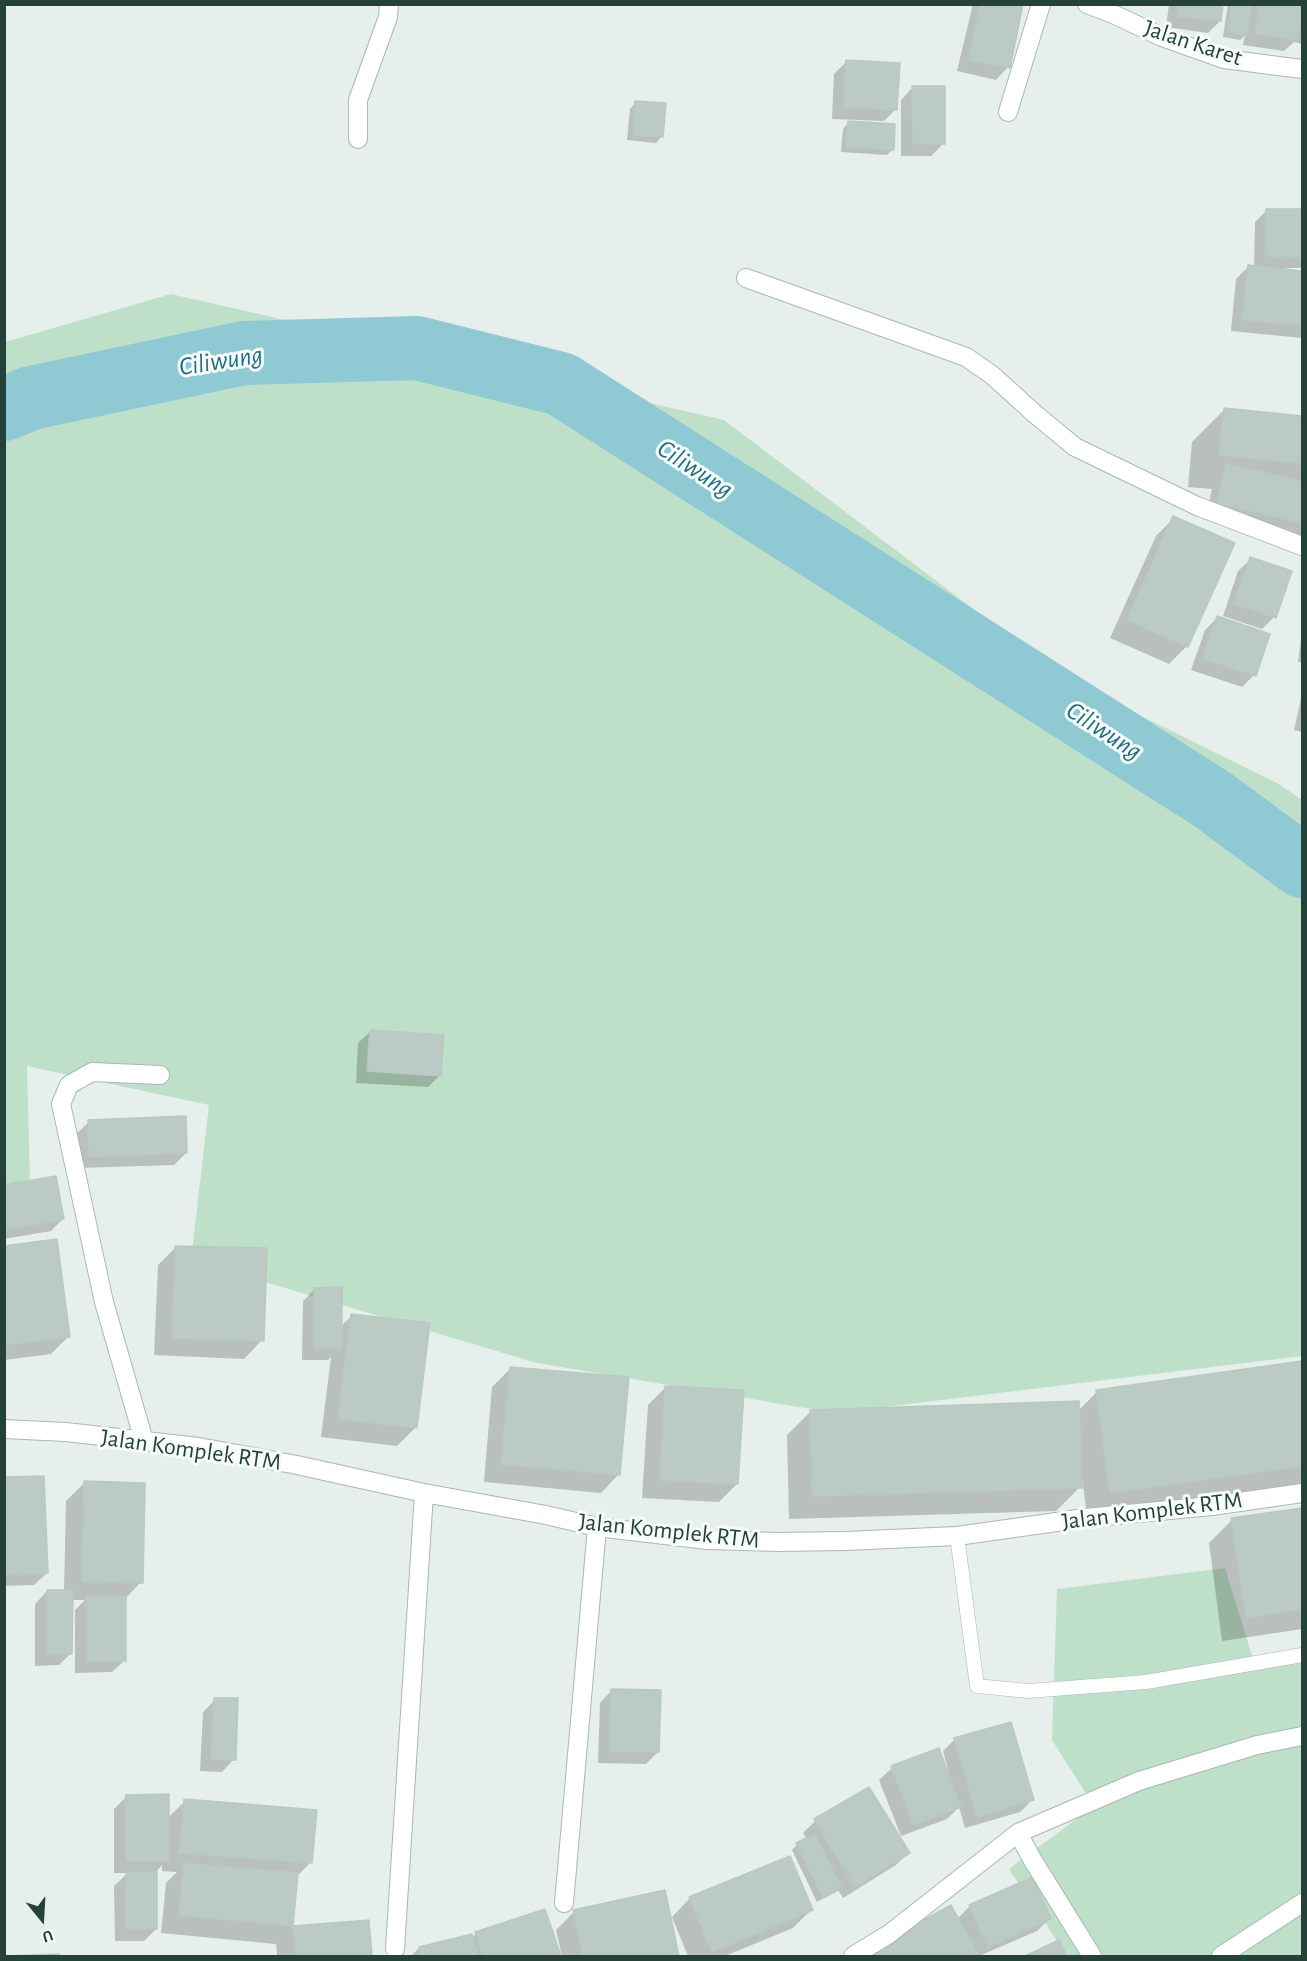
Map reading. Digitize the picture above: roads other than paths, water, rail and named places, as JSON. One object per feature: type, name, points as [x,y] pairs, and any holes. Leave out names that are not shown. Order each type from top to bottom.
[{"type":"street","points":[[358,139],[358,100],[388,17],[389,4]]},
{"type":"street","points":[[1008,112],[1041,4]]},
{"type":"street","name":"Jalan Karet","points":[[1087,4],[1162,37],[1224,59],[1302,69]]},
{"type":"street","points":[[746,278],[966,357],[992,375],[1075,447],[1197,506],[1302,546]]},
{"type":"street","points":[[144,1441],[104,1302],[61,1104],[69,1085],[92,1072],[160,1075]]},
{"type":"street","name":"Jalan Komplek RTM","points":[[4,1429],[66,1432],[210,1449],[597,1527],[707,1540],[845,1541],[957,1536],[1085,1518],[1212,1506],[1302,1493]]},
{"type":"street","points":[[396,1949],[424,1493]]},
{"type":"street","points":[[564,1903],[597,1527]]},
{"type":"street","points":[[854,1956],[889,1934],[1018,1833],[1139,1781],[1257,1745],[1302,1736]]},
{"type":"street","points":[[1018,1833],[1092,1956]]},
{"type":"street","points":[[1221,1956],[1302,1903]]},
{"type":"lane","points":[[957,1536],[977,1686],[1028,1691],[1146,1682],[1302,1655]]},
{"type":"waterway","name":"Ciliwung","points":[[4,409],[31,398],[244,353],[417,348],[561,384],[1213,800],[1302,866]]}]
